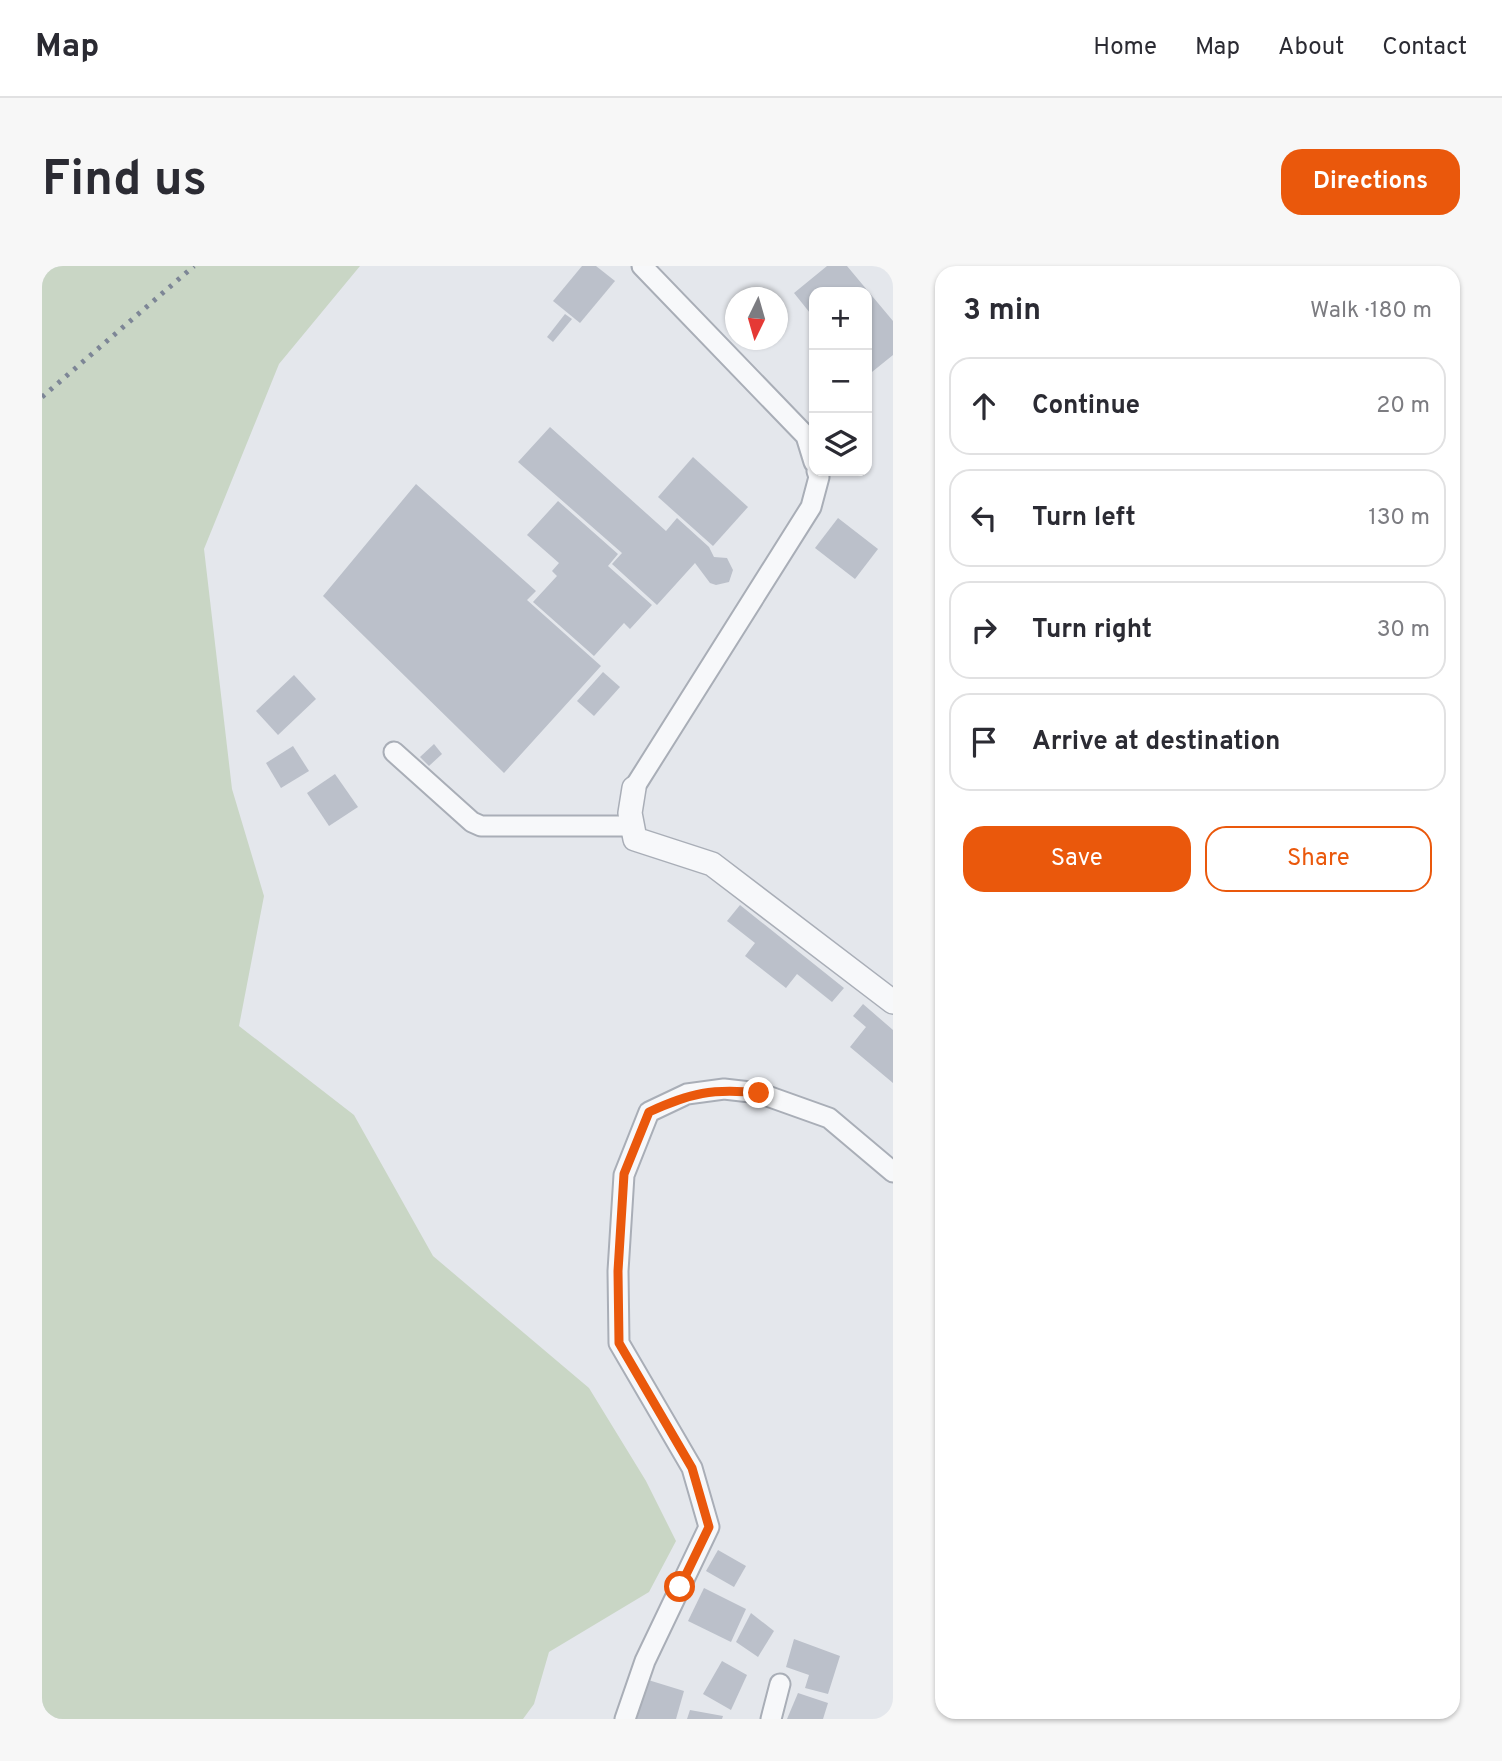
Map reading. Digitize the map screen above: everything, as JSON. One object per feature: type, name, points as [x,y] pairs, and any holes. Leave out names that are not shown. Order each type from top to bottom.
[{"type":"street","points":[[642,266],[806,436],[809,446]]},
{"type":"street","points":[[819,476],[811,507],[634,788],[629,813],[635,839],[712,864],[893,1002]]},
{"type":"street","points":[[394,752],[472,822],[481,826],[633,826]]},
{"type":"street","points":[[625,1719],[645,1661],[709,1527],[692,1468],[619,1343],[618,1271],[624,1174],[649,1112],[687,1094],[724,1089],[759,1093],[829,1118],[893,1172]]},
{"type":"street","points":[[771,1719],[780,1684]]},
{"type":"green space","points":[[42,266],[360,266],[279,364],[204,549],[232,789],[264,896],[239,1026],[354,1115],[433,1256],[589,1388],[646,1481],[676,1541],[649,1592],[549,1652],[534,1704],[523,1719],[42,1719]]},
{"type":"building","points":[[582,266],[596,266],[615,281],[580,323],[553,301]]},
{"type":"building","points":[[827,266],[847,266],[865,287],[809,287],[809,312],[794,293]]},
{"type":"building","points":[[872,296],[893,321],[893,355],[872,372]]},
{"type":"building","points":[[565,314],[572,319],[553,342],[547,337]]},
{"type":"building","points":[[550,427],[666,531],[677,518],[709,547],[714,557],[727,558],[733,570],[729,582],[716,585],[710,583],[695,563],[657,605],[612,564],[622,553],[518,462]]},
{"type":"building","points":[[693,457],[748,507],[713,546],[658,497]]},
{"type":"building","points":[[416,484],[536,591],[527,600],[601,666],[504,773],[323,596]]},
{"type":"building","points":[[558,501],[618,554],[608,566],[652,605],[630,629],[624,623],[594,656],[533,602],[557,576],[552,571],[559,563],[527,535]]},
{"type":"building","points":[[838,518],[878,549],[855,579],[815,548]]},
{"type":"building","points":[[603,672],[620,687],[594,716],[577,701]]},
{"type":"building","points":[[294,675],[316,699],[278,735],[256,711]]},
{"type":"building","points":[[434,744],[442,754],[429,766],[420,757]]},
{"type":"building","points":[[293,746],[309,771],[281,788],[266,763]]},
{"type":"building","points":[[335,774],[358,807],[329,826],[307,793]]},
{"type":"building","points":[[740,905],[844,988],[832,1002],[797,974],[786,988],[745,956],[755,943],[727,921]]},
{"type":"building","points":[[863,1004],[893,1030],[893,1083],[850,1047],[866,1027],[853,1016]]},
{"type":"building","points":[[718,1550],[746,1566],[734,1587],[706,1571]]},
{"type":"building","points":[[704,1588],[746,1609],[731,1642],[688,1621]]},
{"type":"building","points":[[751,1613],[774,1631],[758,1657],[736,1642]]},
{"type":"building","points":[[794,1639],[840,1656],[828,1694],[805,1688],[809,1675],[786,1667]]},
{"type":"building","points":[[722,1661],[747,1675],[731,1710],[703,1694]]},
{"type":"building","points":[[645,1679],[684,1691],[676,1719],[635,1719]]},
{"type":"building","points":[[798,1693],[828,1703],[823,1719],[787,1719]]},
{"type":"building","points":[[690,1710],[723,1716],[722,1719],[687,1719]]},
{"type":"railway","points":[[42,397],[194,266]]},
{"type":"route","points":[[680,1587],[709,1527],[692,1468],[668,1432],[619,1343],[618,1271],[624,1174],[649,1112],[687,1094],[724,1089],[759,1093]]}]
